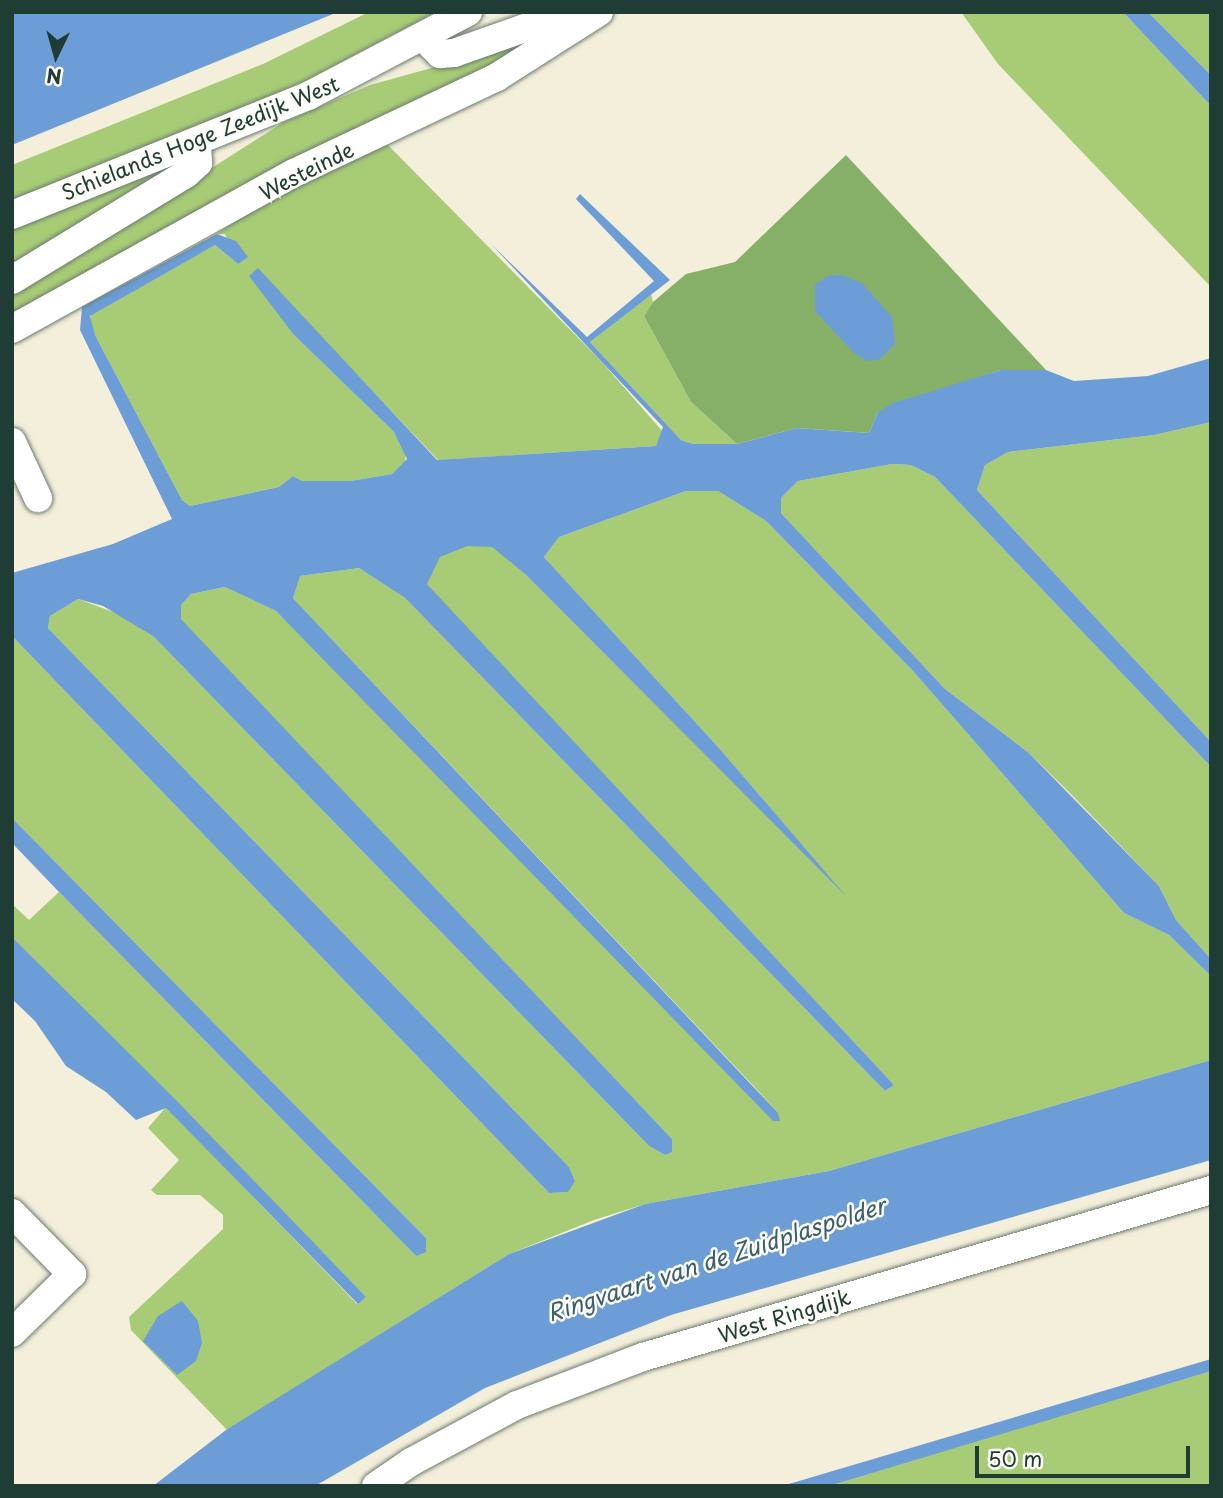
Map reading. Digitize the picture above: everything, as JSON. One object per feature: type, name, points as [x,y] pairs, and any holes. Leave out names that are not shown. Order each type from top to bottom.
[{"type":"street","name":"Schielands Hoge Zeedijk West","points":[[12,215],[150,157],[197,143],[308,96],[424,38],[468,12]]},
{"type":"street","points":[[424,38],[440,54],[454,54],[569,12]]},
{"type":"street","name":"Westeinde","points":[[12,329],[293,173],[497,77],[599,12]]},
{"type":"street","points":[[12,280],[187,173],[198,163],[197,143]]},
{"type":"street","points":[[12,442],[38,498]]},
{"type":"street","name":"West Ringdijk","points":[[376,1486],[411,1462],[517,1405],[643,1357],[1211,1190]]},
{"type":"street","points":[[12,1213],[72,1274],[12,1333]]},
{"type":"green space","points":[[369,12],[436,12],[305,81],[12,203],[12,165],[263,64]]},
{"type":"green space","points":[[961,12],[1123,12],[1211,106],[1211,287],[998,64]]},
{"type":"green space","points":[[1148,12],[1211,12],[1211,75]]},
{"type":"green space","points":[[558,33],[12,319],[12,295],[284,122],[370,85]]},
{"type":"green space","points":[[388,145],[600,360],[664,433],[656,446],[438,460],[305,320],[294,335],[394,432],[406,452],[405,463],[392,474],[350,481],[302,481],[293,476],[279,487],[190,506],[182,500],[95,335],[89,323],[92,311],[215,245],[238,264],[225,234],[217,234],[255,208],[255,202]]},
{"type":"green space","points":[[846,155],[1046,370],[1001,370],[878,412],[869,433],[797,428],[737,444],[691,402],[644,316],[653,302],[686,274],[735,262]]},
{"type":"green space","points":[[163,170],[164,173],[12,266],[12,227]]},
{"type":"green space","points":[[651,294],[653,302],[644,316],[691,402],[737,444],[692,444],[681,440],[590,342]]},
{"type":"green space","points":[[1211,422],[1211,742],[977,490],[985,465],[1008,452],[1154,435]]},
{"type":"green space","points":[[892,464],[911,465],[935,477],[1211,767],[1211,959],[1176,920],[1159,886],[1069,792],[1029,753],[945,689],[781,513],[781,498],[798,481]]},
{"type":"green space","points":[[686,491],[718,491],[766,521],[913,671],[1124,913],[1169,935],[1211,976],[1211,1060],[829,1171],[645,1204],[594,1220],[509,1254],[227,1430],[131,1330],[129,1317],[223,1229],[223,1215],[200,1195],[157,1195],[151,1190],[179,1160],[148,1128],[166,1107],[357,1304],[366,1297],[12,937],[12,904],[29,920],[59,892],[416,1256],[426,1238],[12,818],[12,636],[549,1193],[567,1192],[575,1181],[569,1167],[48,628],[50,616],[78,599],[181,637],[154,637],[649,1146],[665,1155],[672,1139],[180,619],[181,605],[191,594],[225,587],[276,611],[778,1112],[293,598],[299,576],[359,568],[405,598],[885,1091],[894,1085],[426,584],[439,557],[468,546],[492,546],[525,574],[837,886],[719,748],[544,557],[559,537]]},
{"type":"green space","points":[[1211,1371],[1211,1486],[829,1486],[1111,1400]]},
{"type":"water","points":[[12,12],[338,12],[12,145]]},
{"type":"water","points":[[1123,12],[1148,12],[1211,75],[1211,106]]},
{"type":"water","points":[[580,194],[670,280],[590,342],[681,440],[692,444],[737,444],[797,428],[869,433],[878,412],[893,403],[1001,370],[1046,370],[1074,381],[1148,376],[1211,358],[1211,422],[1154,435],[1008,452],[985,465],[977,490],[1211,742],[1211,767],[935,477],[911,465],[892,464],[798,481],[781,498],[781,513],[945,689],[1029,753],[1159,886],[1176,920],[1211,959],[1211,976],[1169,935],[1124,913],[913,671],[766,521],[718,491],[686,491],[559,537],[544,557],[719,748],[846,896],[525,574],[492,547],[468,546],[440,557],[427,584],[894,1085],[885,1091],[405,598],[359,568],[300,576],[293,598],[778,1113],[780,1121],[773,1121],[276,611],[225,587],[191,594],[181,605],[181,619],[672,1139],[672,1152],[665,1155],[649,1146],[153,636],[103,606],[78,599],[50,616],[48,628],[569,1167],[575,1181],[568,1192],[549,1193],[12,636],[12,573],[113,544],[172,519],[80,330],[82,307],[217,234],[236,241],[248,257],[238,264],[215,245],[90,316],[95,335],[182,500],[190,506],[279,487],[293,476],[302,481],[350,481],[392,474],[407,459],[394,432],[294,335],[249,276],[258,268],[437,460],[656,446],[663,427],[491,244],[587,337],[654,281],[576,199]]},
{"type":"water","points":[[841,275],[862,283],[892,317],[895,344],[880,359],[867,361],[854,353],[815,311],[815,285],[827,276]]},
{"type":"water","points":[[12,818],[426,1238],[426,1252],[416,1256],[12,843]]},
{"type":"water","points":[[12,937],[176,1100],[366,1297],[358,1304],[166,1108],[136,1120],[106,1092],[66,1066],[35,1021],[12,999]]},
{"type":"water","name":"Ringvaart van de Zuidplaspolder","points":[[1211,1060],[1211,1160],[671,1315],[485,1388],[315,1486],[153,1486],[226,1430],[509,1254],[645,1204],[829,1171]]},
{"type":"water","points":[[182,1301],[198,1321],[202,1343],[196,1361],[177,1375],[143,1341],[158,1316]]},
{"type":"water","points":[[1211,1359],[1211,1371],[829,1486],[782,1486]]}]
